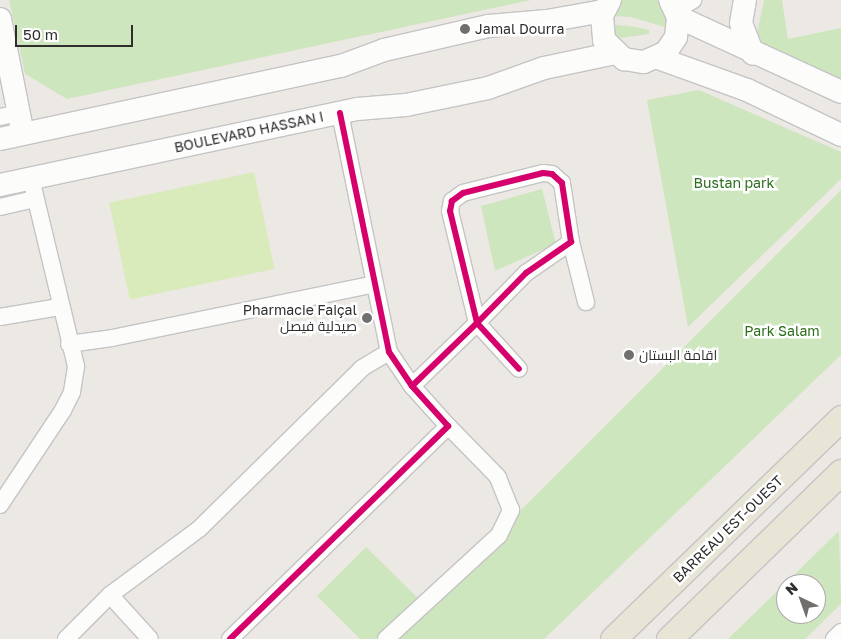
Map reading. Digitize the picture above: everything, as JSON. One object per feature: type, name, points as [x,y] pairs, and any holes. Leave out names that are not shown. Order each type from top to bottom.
[{"type":"main road","points":[[745,0],[740,23],[754,54]]},
{"type":"main road","points":[[0,139],[14,122],[341,66],[384,50],[488,26],[537,22],[607,4],[602,34],[615,53],[633,62],[658,58],[747,90],[841,135]]},
{"type":"main road","points":[[658,58],[676,37],[679,7],[754,54],[841,92]]},
{"type":"main road","points":[[0,19],[14,122]]},
{"type":"main road","name":"BOULEVARD HASSAN I","points":[[0,185],[33,189],[340,113],[406,105],[488,88],[544,68],[615,53]]},
{"type":"main road","name":"BARREAU EST-OUEST","points":[[613,639],[841,418]]},
{"type":"main road","points":[[669,639],[841,472]]},
{"type":"street","points":[[340,113],[389,352],[412,386],[498,477],[511,510],[499,535],[386,639]]},
{"type":"street","points":[[519,370],[476,323],[450,211],[457,196],[517,179],[552,174],[562,183],[571,242],[586,302]]},
{"type":"street","points":[[0,207],[33,189],[59,307],[76,366],[72,392],[0,505]]},
{"type":"street","points":[[412,386],[538,262],[571,242]]},
{"type":"street","points":[[69,344],[112,338],[375,284]]},
{"type":"street","points":[[0,317],[59,307]]},
{"type":"street","points":[[66,639],[110,595],[199,529],[347,382],[376,358],[389,352]]},
{"type":"street","points":[[230,639],[448,426]]},
{"type":"street","points":[[110,595],[150,639]]},
{"type":"street","points":[[834,639],[841,632]]},
{"type":"green space","points":[[9,0],[531,0],[67,99],[25,74]]},
{"type":"green space","points":[[622,0],[657,0],[664,7],[668,28],[631,17],[610,16]]},
{"type":"green space","points":[[764,0],[782,0],[788,39],[841,28],[841,85],[761,44],[757,34]]},
{"type":"green space","points":[[609,24],[649,30],[649,34],[614,39]]},
{"type":"green space","name":"Bustan park","points":[[699,90],[841,152],[841,179],[688,327],[647,100]]},
{"type":"green space","points":[[254,172],[275,269],[130,300],[109,203]]},
{"type":"green space","points":[[542,189],[556,244],[495,271],[481,206]]},
{"type":"green space","name":"Park Salam","points":[[841,190],[841,355],[544,639],[392,639]]},
{"type":"green space","points":[[839,531],[841,604],[826,619],[826,574],[795,574]]},
{"type":"green space","points":[[366,547],[420,600],[381,639],[360,639],[317,596]]},
{"type":"green space","points":[[776,592],[776,624],[820,624],[805,639],[728,639]]},
{"type":"cycle path","points":[[230,639],[448,426],[412,386],[389,352],[340,113]]},
{"type":"cycle path","points":[[412,386],[477,323],[526,273],[571,242],[562,183],[552,174],[543,173],[463,193],[452,201],[450,211],[477,323],[519,369]]},
{"type":"place","name":"Jamal Dourra","points":[[465,29]]},
{"type":"place","name":"Pharmacie Faiçal صيدلية فيصل","points":[[367,318]]},
{"type":"place","name":"اقامة البستان","points":[[629,355]]}]
